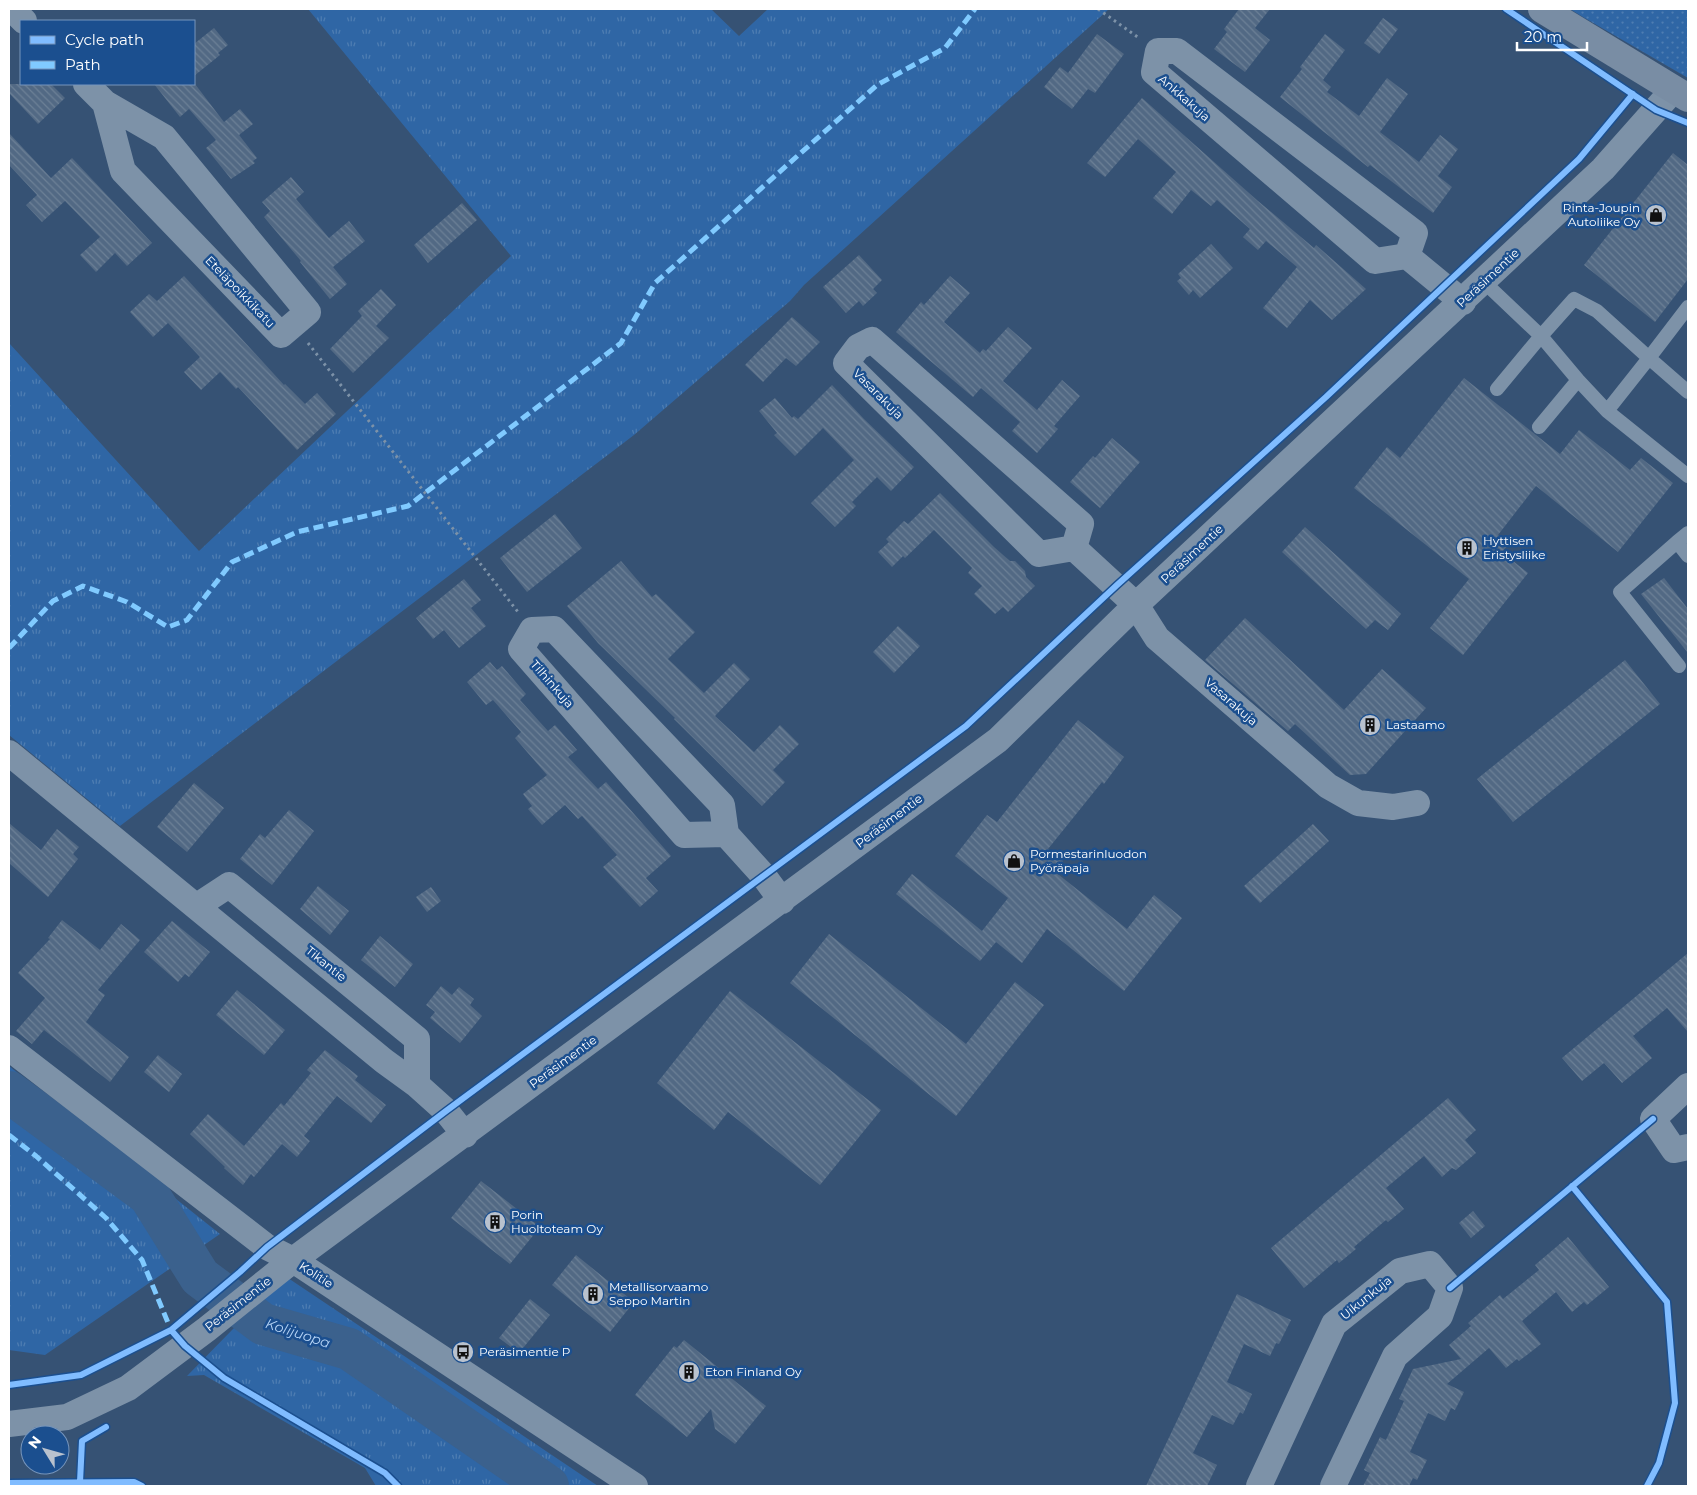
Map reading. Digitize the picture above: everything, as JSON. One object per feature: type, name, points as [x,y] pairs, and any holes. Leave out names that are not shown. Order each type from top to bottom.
[{"type":"street","points":[[12,9],[23,20]]},
{"type":"street","points":[[1542,9],[1681,93]]},
{"type":"street","points":[[1158,51],[1177,50],[1415,233],[1407,256],[1463,302]]},
{"type":"street","name":"Ankkakuja","points":[[1158,51],[1154,72],[1376,262],[1407,256]]},
{"type":"street","name":"Eteläpoikkikatu","points":[[87,85],[105,103],[164,136],[308,312],[281,335],[123,171],[105,103]]},
{"type":"street","name":"Peräsimentie","points":[[9,1424],[67,1417],[128,1388],[293,1260],[465,1135],[998,740],[1136,605],[1463,302],[1681,93]]},
{"type":"street","name":"Vasarakuja","points":[[872,340],[1080,524],[1074,548],[1039,554],[846,363],[858,347],[872,340]]},
{"type":"street","name":"Vasarakuja","points":[[1074,548],[1117,585],[1136,605],[1157,638],[1328,786],[1358,803],[1393,807],[1416,803]]},
{"type":"street","points":[[532,630],[554,629],[722,805],[726,834],[763,875],[782,901]]},
{"type":"street","name":"Tilhinkuja","points":[[532,630],[521,649],[684,835],[726,834]]},
{"type":"street","points":[[9,753],[417,1086],[446,1111],[465,1135]]},
{"type":"street","name":"Tikantie","points":[[196,906],[229,885],[417,1039],[417,1086]]},
{"type":"street","name":"Kolitie","points":[[9,1048],[267,1247],[293,1260],[635,1486]]},
{"type":"street","points":[[1688,1086],[1653,1119],[1674,1150],[1688,1147]]},
{"type":"street","name":"Uikunkuja","points":[[1260,1486],[1334,1324],[1400,1271],[1430,1264],[1450,1288],[1440,1316],[1394,1356],[1333,1486]]},
{"type":"lane","points":[[1484,282],[1541,336],[1607,411],[1688,476]]},
{"type":"lane","points":[[1497,389],[1574,299],[1597,312],[1688,392]]},
{"type":"lane","points":[[1607,411],[1688,307]]},
{"type":"lane","points":[[1539,427],[1578,380]]},
{"type":"lane","points":[[1679,666],[1620,592],[1688,533]]},
{"type":"lane","points":[[1677,542],[1688,556]]},
{"type":"path","points":[[1098,9],[1158,51]]},
{"type":"path","points":[[293,325],[532,630]]},
{"type":"green space","points":[[308,9],[711,9],[739,36],[768,9],[1109,9],[804,285],[790,301],[634,435],[120,826],[9,735],[9,343],[199,551],[511,256]]},
{"type":"green space","points":[[1570,9],[1688,9],[1688,78],[1583,17]]},
{"type":"green space","points":[[9,1066],[220,1234],[45,1355],[9,1350]]},
{"type":"green space","points":[[285,1276],[598,1486],[376,1486],[365,1468],[204,1375],[187,1376]]},
{"type":"building","points":[[1239,9],[1270,9],[1255,28],[1270,40],[1245,72],[1214,49],[1227,32],[1224,29]]},
{"type":"building","points":[[1383,18],[1398,29],[1379,54],[1364,43]]},
{"type":"building","points":[[214,28],[228,45],[218,53],[220,55],[195,75],[195,43]]},
{"type":"building","points":[[1097,34],[1124,54],[1095,93],[1088,89],[1072,109],[1044,87],[1060,67],[1068,73]]},
{"type":"building","points":[[1325,34],[1345,50],[1323,80],[1331,87],[1327,92],[1359,116],[1387,78],[1408,94],[1380,132],[1419,162],[1440,135],[1458,149],[1438,176],[1452,187],[1433,213],[1370,165],[1368,167],[1280,97],[1302,69],[1300,67]]},
{"type":"building","points":[[9,84],[52,85],[65,98],[38,124],[9,93]]},
{"type":"building","points":[[195,84],[224,122],[240,109],[253,124],[239,135],[257,158],[253,161],[255,163],[231,179],[206,148],[216,140],[189,109],[180,117],[155,85]]},
{"type":"building","points":[[1142,98],[1258,201],[1314,248],[1316,245],[1366,289],[1332,320],[1310,300],[1287,328],[1263,308],[1297,267],[1266,241],[1258,250],[1243,237],[1250,229],[1217,200],[1211,206],[1191,190],[1172,214],[1153,198],[1176,172],[1138,139],[1105,177],[1087,163]]},
{"type":"building","points":[[9,133],[51,178],[72,158],[152,243],[127,266],[115,253],[96,272],[80,255],[100,237],[65,201],[42,222],[26,205],[37,195],[9,165]]},
{"type":"building","name":"Rinta-Joupin Autoliike Oy","points":[[1673,153],[1688,165],[1688,279],[1655,322],[1584,265]]},
{"type":"building","points":[[291,177],[304,192],[296,199],[329,238],[349,221],[365,241],[333,267],[347,284],[330,299],[264,217],[270,211],[262,202]]},
{"type":"building","points":[[462,203],[477,220],[428,263],[414,245]]},
{"type":"building","points":[[1211,244],[1233,268],[1200,298],[1193,290],[1189,295],[1177,281],[1181,278],[1178,274]]},
{"type":"building","points":[[859,255],[882,280],[873,289],[877,293],[863,306],[859,301],[846,313],[823,287]]},
{"type":"building","points":[[184,276],[284,385],[305,404],[317,393],[336,414],[297,450],[238,387],[236,389],[220,372],[201,390],[184,372],[200,357],[168,323],[153,337],[130,312],[149,294],[157,301]]},
{"type":"building","points":[[950,276],[970,293],[944,322],[980,353],[983,349],[986,351],[1008,327],[1032,348],[1003,381],[1037,410],[1062,380],[1080,396],[1054,426],[1058,429],[1037,453],[1012,431],[1020,422],[981,388],[973,397],[896,332],[921,302],[924,305]]},
{"type":"building","points":[[381,289],[396,305],[376,326],[389,338],[353,373],[330,349],[362,316],[358,311]]},
{"type":"building","points":[[792,317],[820,342],[796,366],[786,358],[763,382],[745,365]]},
{"type":"building","points":[[1464,378],[1560,454],[1579,430],[1630,470],[1641,458],[1673,483],[1618,552],[1536,486],[1498,535],[1509,544],[1502,552],[1528,573],[1463,655],[1430,628],[1469,579],[1354,488],[1387,447],[1400,458]]},
{"type":"building","points":[[832,385],[914,467],[891,491],[877,477],[852,502],[856,506],[835,527],[811,503],[854,460],[823,428],[795,456],[774,435],[777,433],[759,411],[775,398],[792,418],[794,416],[798,419]]},
{"type":"building","points":[[1112,438],[1140,462],[1100,508],[1070,482],[1093,456],[1095,458]]},
{"type":"building","points":[[940,493],[994,547],[1010,561],[1015,561],[1025,571],[1026,577],[1035,586],[1008,612],[1003,607],[995,614],[974,594],[982,586],[968,573],[972,568],[934,530],[905,558],[903,556],[892,567],[878,552],[889,542],[886,539],[904,521],[908,524]]},
{"type":"building","points":[[555,514],[582,548],[527,592],[500,558]]},
{"type":"building","points":[[1305,527],[1401,614],[1388,630],[1375,620],[1366,629],[1282,552]]},
{"type":"building","points":[[621,561],[652,597],[656,594],[695,632],[668,659],[704,693],[734,663],[750,679],[715,716],[754,752],[780,725],[799,744],[773,770],[785,782],[762,806],[598,643],[567,606]]},
{"type":"building","points":[[1664,578],[1688,609],[1688,653],[1641,594]]},
{"type":"building","points":[[464,579],[481,600],[471,608],[486,626],[459,648],[444,630],[433,639],[416,618]]},
{"type":"building","points":[[1245,618],[1344,710],[1382,669],[1426,708],[1366,774],[1350,775],[1295,724],[1288,731],[1205,660]]},
{"type":"building","points":[[898,626],[920,646],[894,673],[873,652]]},
{"type":"building","points":[[1625,660],[1660,704],[1513,822],[1477,779]]},
{"type":"building","points":[[490,662],[497,670],[502,666],[526,694],[520,700],[548,731],[555,725],[577,750],[568,757],[598,789],[606,782],[671,856],[646,878],[658,891],[640,907],[603,867],[617,855],[582,816],[578,819],[565,805],[542,825],[528,809],[532,806],[523,794],[547,775],[515,738],[521,732],[493,700],[486,705],[467,682]]},
{"type":"building","points":[[1078,720],[1124,757],[1104,784],[1102,782],[1048,849],[1063,861],[1054,871],[1127,929],[1154,895],[1182,918],[1124,991],[1047,929],[1022,963],[996,942],[980,961],[896,894],[912,874],[982,931],[1008,898],[955,856],[987,815],[997,822]]},
{"type":"building","points":[[194,783],[224,808],[187,852],[157,827]]},
{"type":"building","points":[[289,810],[314,831],[272,885],[240,859],[260,834],[265,838]]},
{"type":"building","points":[[9,823],[41,850],[57,829],[79,847],[73,854],[78,859],[48,897],[9,863]]},
{"type":"building","points":[[1313,824],[1329,841],[1260,903],[1244,886]]},
{"type":"building","points":[[318,886],[349,911],[330,935],[300,909]]},
{"type":"building","points":[[431,887],[441,901],[427,912],[416,897]]},
{"type":"building","points":[[62,920],[100,950],[121,924],[140,940],[98,990],[105,995],[86,1022],[129,1057],[110,1082],[44,1030],[32,1044],[16,1031],[45,998],[18,973],[50,939],[48,938]]},
{"type":"building","points":[[172,921],[210,952],[189,977],[185,974],[178,982],[144,952]]},
{"type":"building","points":[[829,934],[966,1044],[1015,982],[1044,1005],[956,1116],[790,983]]},
{"type":"building","points":[[380,936],[413,964],[395,987],[361,960]]},
{"type":"building","points":[[1688,953],[1688,1032],[1667,1008],[1633,1036],[1652,1058],[1622,1083],[1604,1063],[1582,1081],[1562,1058]]},
{"type":"building","points":[[441,986],[452,995],[459,987],[474,999],[470,1005],[482,1016],[460,1043],[430,1018],[435,1012],[426,1005]]},
{"type":"building","points":[[237,990],[285,1030],[264,1055],[216,1015]]},
{"type":"building","points":[[730,991],[881,1110],[820,1185],[728,1112],[714,1130],[657,1083]]},
{"type":"building","points":[[325,1050],[358,1076],[355,1080],[386,1105],[371,1123],[337,1096],[304,1136],[310,1141],[297,1157],[282,1144],[254,1177],[251,1174],[243,1185],[190,1134],[208,1114],[244,1146],[281,1103],[284,1106],[311,1073],[307,1070]]},
{"type":"building","points":[[158,1055],[182,1074],[169,1092],[144,1072]]},
{"type":"building","points":[[1448,1098],[1476,1130],[1465,1140],[1476,1153],[1456,1170],[1452,1168],[1442,1177],[1424,1156],[1386,1188],[1404,1209],[1388,1222],[1386,1220],[1354,1247],[1356,1249],[1339,1263],[1337,1260],[1304,1288],[1271,1248]]},
{"type":"building","name":"Porin Huoltoteam Oy","points":[[481,1181],[540,1227],[510,1264],[451,1218]]},
{"type":"building","points":[[1473,1211],[1485,1226],[1471,1238],[1459,1223]]},
{"type":"building","points":[[1568,1237],[1609,1287],[1587,1305],[1584,1302],[1572,1312],[1556,1292],[1522,1321],[1541,1344],[1519,1361],[1517,1359],[1506,1368],[1489,1348],[1447,1384],[1464,1392],[1455,1410],[1451,1408],[1445,1421],[1428,1413],[1410,1452],[1427,1460],[1417,1480],[1413,1478],[1409,1486],[1363,1486],[1370,1473],[1364,1470],[1380,1437],[1386,1440],[1404,1401],[1399,1399],[1413,1369],[1461,1359],[1449,1345],[1471,1326],[1468,1323],[1500,1295],[1503,1299],[1539,1270],[1535,1265]]},
{"type":"building","name":"Metallisorvaamo Seppo Martin","points":[[576,1255],[634,1302],[610,1332],[552,1285]]},
{"type":"building","points":[[1237,1294],[1291,1320],[1279,1344],[1276,1343],[1270,1356],[1244,1344],[1227,1382],[1252,1394],[1243,1414],[1240,1412],[1233,1425],[1212,1415],[1193,1453],[1217,1465],[1207,1486],[1146,1486]]},
{"type":"building","points":[[530,1299],[550,1315],[519,1353],[499,1338]]},
{"type":"building","name":"Eton Finland Oy","points":[[684,1340],[766,1406],[735,1444],[715,1429],[711,1409],[687,1437],[635,1395],[674,1346],[677,1348]]},
{"type":"waterway","name":"Kolijuopa","points":[[9,1092],[149,1195],[200,1277],[263,1324],[349,1349],[548,1486]]},
{"type":"marked path","points":[[9,648],[53,601],[83,586],[127,602],[168,627],[187,620],[232,562],[297,532],[408,506],[621,343],[655,283],[877,85],[945,48],[975,9]]},
{"type":"marked path","points":[[9,1135],[36,1156],[106,1218],[142,1260],[171,1330]]},
{"type":"cycle path","points":[[1506,9],[1656,110],[1688,123]]},
{"type":"cycle path","points":[[9,1385],[81,1375],[171,1330],[267,1247],[446,1111],[966,726],[1117,585],[1326,397],[1579,159],[1633,94]]},
{"type":"cycle path","points":[[1450,1288],[1653,1119]]},
{"type":"cycle path","points":[[1572,1186],[1667,1302],[1675,1403],[1659,1463],[1647,1486]]},
{"type":"cycle path","points":[[171,1330],[185,1346],[224,1378],[385,1473],[398,1486]]},
{"type":"cycle path","points":[[80,1482],[82,1441],[106,1427]]},
{"type":"cycle path","points":[[9,1483],[134,1482],[142,1486]]},
{"type":"place","name":"Rinta-Joupin Autoliike Oy","points":[[1656,215]]},
{"type":"place","name":"Hyttisen Eristysliike","points":[[1467,548]]},
{"type":"place","name":"Lastaamo","points":[[1370,725]]},
{"type":"place","name":"Pormestarinluodon Pyöräpaja","points":[[1014,861]]},
{"type":"place","name":"Porin Huoltoteam Oy","points":[[495,1222]]},
{"type":"place","name":"Metallisorvaamo Seppo Martin","points":[[593,1294]]},
{"type":"place","name":"Peräsimentie P","points":[[463,1352]]},
{"type":"place","name":"Eton Finland Oy","points":[[689,1372]]}]
